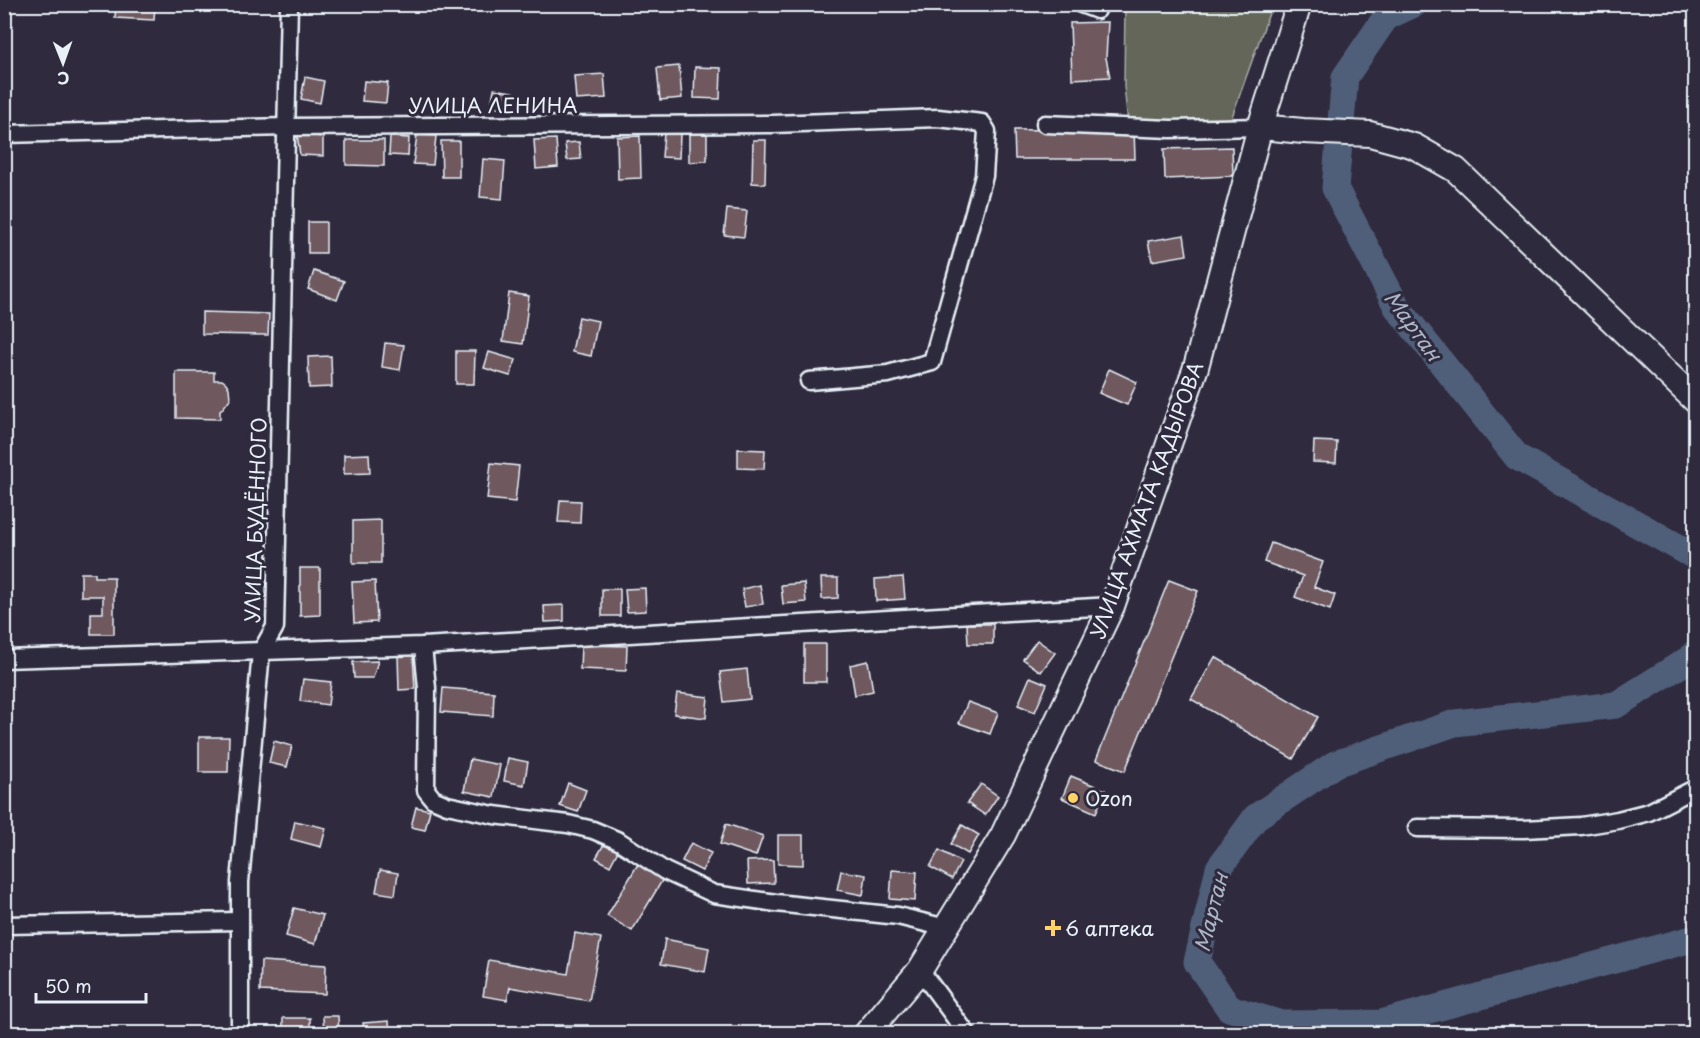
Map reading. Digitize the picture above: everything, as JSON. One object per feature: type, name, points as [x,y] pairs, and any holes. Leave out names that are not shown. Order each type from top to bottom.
[{"type":"main road","name":"УЛИЦА АХМАТА КАДЫРОВА","points":[[866,1034],[920,970],[1003,835],[1112,606],[1196,368],[1260,127],[1299,4]]},
{"type":"main road","points":[[1260,127],[1370,134],[1414,146],[1456,170],[1695,401]]},
{"type":"street","name":"УЛИЦА БУДЁННОГО","points":[[240,1034],[240,882],[261,651],[275,627],[289,4]]},
{"type":"street","points":[[1081,4],[1097,10]]},
{"type":"street","name":"УЛИЦА ЛЕНИНА","points":[[4,134],[287,127],[773,124],[938,118],[982,123],[987,131],[984,176],[932,362],[888,374],[809,381]]},
{"type":"street","points":[[1045,124],[1171,129],[1260,127]]},
{"type":"street","points":[[4,659],[423,645],[1112,606]]},
{"type":"street","points":[[423,645],[427,688],[426,790],[433,800],[494,815],[568,824],[593,830],[619,842],[665,871],[714,894],[898,916],[946,928]]},
{"type":"street","points":[[1417,828],[1524,829],[1581,826],[1649,812],[1695,788]]},
{"type":"street","points":[[4,925],[240,921]]},
{"type":"street","points":[[920,970],[967,1034]]},
{"type":"green space","points":[[1272,5],[1229,125],[1128,123],[1124,86],[1125,6]]},
{"type":"building","points":[[116,4],[155,4],[154,20],[115,18]]},
{"type":"building","points":[[1108,22],[1106,58],[1110,77],[1072,79],[1070,23]]},
{"type":"building","points":[[679,66],[682,98],[660,100],[657,68]]},
{"type":"building","points":[[695,67],[721,68],[720,99],[694,98]]},
{"type":"building","points":[[604,74],[606,98],[576,100],[574,76]]},
{"type":"building","points":[[305,77],[324,81],[320,103],[301,99]]},
{"type":"building","points":[[364,81],[388,83],[386,103],[362,101]]},
{"type":"building","points":[[494,89],[513,92],[510,109],[491,106]]},
{"type":"building","points":[[1134,129],[1135,159],[1015,159],[1014,130]]},
{"type":"building","points":[[664,133],[680,134],[679,158],[662,157]]},
{"type":"building","points":[[297,134],[323,137],[323,156],[300,155]]},
{"type":"building","points":[[689,134],[707,134],[707,161],[689,162]]},
{"type":"building","points":[[417,135],[436,136],[433,165],[413,164]]},
{"type":"building","points":[[640,136],[641,178],[618,179],[617,137]]},
{"type":"building","points":[[390,137],[409,138],[408,156],[389,155]]},
{"type":"building","points":[[556,139],[558,167],[536,169],[534,140]]},
{"type":"building","points":[[346,140],[384,140],[384,166],[346,165]]},
{"type":"building","points":[[753,140],[766,140],[765,184],[752,183]]},
{"type":"building","points":[[441,141],[459,141],[459,177],[442,177]]},
{"type":"building","points":[[579,142],[581,159],[567,160],[565,143]]},
{"type":"building","points":[[1232,147],[1233,176],[1165,179],[1164,149]]},
{"type":"building","points":[[483,159],[505,161],[502,199],[480,197]]},
{"type":"building","points":[[727,209],[747,211],[744,237],[724,235]]},
{"type":"building","points":[[308,222],[326,222],[326,253],[308,253]]},
{"type":"building","points":[[1184,235],[1187,255],[1152,261],[1148,241]]},
{"type":"building","points":[[314,271],[344,281],[337,300],[308,289]]},
{"type":"building","points":[[509,293],[529,296],[523,344],[503,341]]},
{"type":"building","points":[[202,312],[269,314],[268,335],[202,334]]},
{"type":"building","points":[[579,317],[598,321],[591,356],[572,352]]},
{"type":"building","points":[[385,343],[404,345],[400,370],[382,367]]},
{"type":"building","points":[[456,351],[475,351],[474,384],[456,384]]},
{"type":"building","points":[[489,352],[516,360],[510,376],[484,368]]},
{"type":"building","points":[[331,356],[332,387],[309,388],[308,357]]},
{"type":"building","points":[[1109,369],[1137,382],[1127,405],[1099,393]]},
{"type":"building","points":[[176,372],[214,372],[214,380],[222,380],[226,383],[230,399],[220,410],[220,419],[176,418]]},
{"type":"building","points":[[1314,441],[1337,442],[1336,463],[1313,462]]},
{"type":"building","points":[[738,449],[765,450],[764,469],[738,468]]},
{"type":"building","points":[[369,454],[370,473],[344,474],[344,455]]},
{"type":"building","points":[[491,463],[519,466],[515,502],[487,499]]},
{"type":"building","points":[[560,500],[581,501],[580,523],[558,522]]},
{"type":"building","points":[[381,520],[381,563],[353,563],[353,521]]},
{"type":"building","points":[[1271,543],[1323,562],[1314,587],[1335,595],[1330,610],[1295,597],[1303,576],[1264,562]]},
{"type":"building","points":[[300,568],[320,568],[320,615],[300,616]]},
{"type":"building","points":[[81,573],[95,573],[95,577],[114,577],[114,634],[91,634],[91,613],[103,613],[103,596],[81,596]]},
{"type":"building","points":[[903,577],[905,599],[876,601],[875,579]]},
{"type":"building","points":[[821,578],[838,578],[838,598],[822,599]]},
{"type":"building","points":[[1169,580],[1198,591],[1125,771],[1096,760]]},
{"type":"building","points":[[375,581],[377,622],[354,623],[352,582]]},
{"type":"building","points":[[804,583],[806,602],[783,604],[781,585]]},
{"type":"building","points":[[760,585],[763,604],[745,607],[742,589]]},
{"type":"building","points":[[645,588],[646,611],[627,612],[625,589]]},
{"type":"building","points":[[602,589],[620,589],[620,616],[602,616]]},
{"type":"building","points":[[564,605],[564,621],[545,622],[544,606]]},
{"type":"building","points":[[967,624],[993,624],[993,644],[968,644]]},
{"type":"building","points":[[1037,640],[1055,653],[1041,672],[1023,659]]},
{"type":"building","points":[[804,644],[826,644],[826,682],[804,682]]},
{"type":"building","points":[[581,645],[627,646],[626,671],[580,669]]},
{"type":"building","points":[[413,655],[415,689],[399,690],[398,656]]},
{"type":"building","points":[[1215,657],[1318,717],[1293,759],[1191,699]]},
{"type":"building","points":[[378,661],[373,678],[354,678],[353,662]]},
{"type":"building","points":[[868,661],[873,691],[855,695],[850,665]]},
{"type":"building","points":[[747,669],[750,699],[724,702],[720,672]]},
{"type":"building","points":[[1030,677],[1047,684],[1035,712],[1018,705]]},
{"type":"building","points":[[303,679],[331,682],[328,705],[300,701]]},
{"type":"building","points":[[443,688],[494,692],[493,716],[441,712]]},
{"type":"building","points":[[677,693],[708,697],[706,718],[674,714]]},
{"type":"building","points":[[968,702],[998,713],[990,734],[959,723]]},
{"type":"building","points":[[199,737],[229,737],[228,772],[199,772]]},
{"type":"building","points":[[274,741],[292,746],[287,767],[269,763]]},
{"type":"building","points":[[508,758],[528,762],[524,785],[504,781]]},
{"type":"building","points":[[470,759],[500,765],[494,797],[464,791]]},
{"type":"building","points":[[1071,776],[1105,790],[1096,813],[1062,798]]},
{"type":"building","points":[[568,783],[586,790],[578,812],[560,806]]},
{"type":"building","points":[[981,784],[998,796],[985,815],[967,803]]},
{"type":"building","points":[[416,807],[430,810],[425,830],[411,827]]},
{"type":"building","points":[[295,821],[326,828],[321,847],[291,839]]},
{"type":"building","points":[[726,824],[763,836],[756,856],[720,844]]},
{"type":"building","points":[[962,825],[979,835],[968,854],[951,844]]},
{"type":"building","points":[[778,835],[803,835],[803,865],[778,864]]},
{"type":"building","points":[[607,839],[620,847],[610,866],[596,858]]},
{"type":"building","points":[[691,843],[711,853],[702,871],[682,861]]},
{"type":"building","points":[[939,850],[961,862],[952,879],[930,867]]},
{"type":"building","points":[[773,860],[774,883],[748,884],[747,861]]},
{"type":"building","points":[[638,864],[663,879],[632,931],[607,916]]},
{"type":"building","points":[[380,870],[398,873],[395,895],[376,892]]},
{"type":"building","points":[[892,870],[917,872],[915,901],[890,899]]},
{"type":"building","points":[[841,871],[866,875],[863,895],[837,890]]},
{"type":"building","points":[[294,908],[323,915],[315,944],[286,936]]},
{"type":"building","points":[[575,933],[601,938],[589,1001],[510,987],[507,1000],[483,996],[489,960],[568,974]]},
{"type":"building","points":[[665,939],[709,948],[705,972],[661,964]]},
{"type":"building","points":[[261,961],[326,965],[325,994],[260,991]]},
{"type":"building","points":[[323,1016],[338,1016],[339,1034],[324,1034]]},
{"type":"building","points":[[283,1018],[310,1018],[310,1034],[283,1034]]},
{"type":"building","points":[[389,1021],[390,1034],[364,1034],[363,1023]]},
{"type":"building","points":[[554,1025],[588,1025],[588,1034],[554,1034]]},
{"type":"waterway","name":"Мартан","points":[[1414,4],[1386,17],[1345,77],[1335,188],[1397,307],[1517,457],[1696,557]]},
{"type":"waterway","name":"Мартан","points":[[1696,652],[1691,658],[1616,705],[1455,723],[1335,764],[1256,817],[1219,868],[1197,962],[1229,1008],[1281,1024],[1381,1023],[1696,938]]},
{"type":"place","name":"Ozon","points":[[1073,798]]},
{"type":"place","name":"6 аптека","points":[[1053,928]]}]
